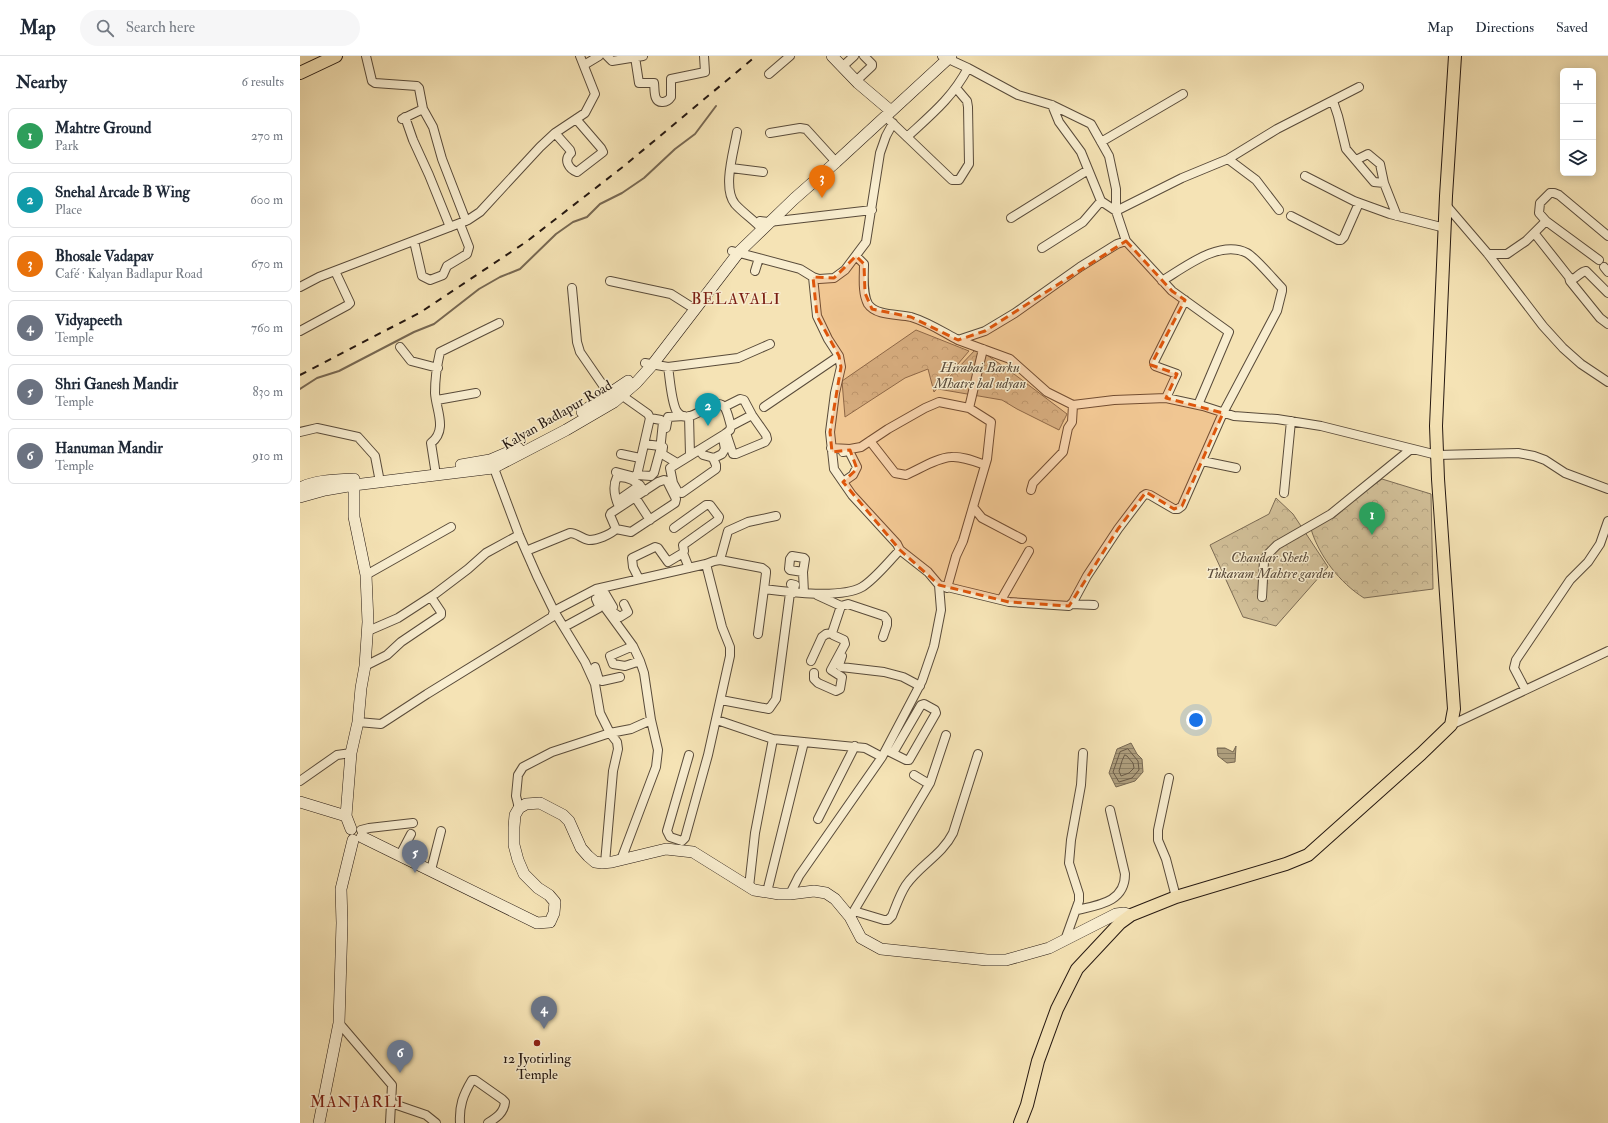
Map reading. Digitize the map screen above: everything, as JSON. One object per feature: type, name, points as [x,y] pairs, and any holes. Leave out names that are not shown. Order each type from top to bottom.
[{"type":"main road","points":[[300,67],[323,56]]},
{"type":"main road","points":[[300,73],[336,56]]},
{"type":"main road","points":[[1020,1123],[1027,1106],[1038,1061],[1057,1009],[1077,969],[1106,937],[1131,915],[1176,897],[1286,864],[1308,855],[1421,754],[1451,725],[1454,709],[1436,426],[1446,205],[1455,56]]},
{"type":"street","points":[[366,56],[372,81],[374,83],[417,86],[419,88],[423,109],[432,127],[463,222],[469,247],[467,254],[447,266],[445,273],[430,280],[422,276],[414,241]]},
{"type":"street","points":[[300,287],[319,277],[463,222],[480,212],[540,147],[555,133],[585,113],[595,94],[580,56]]},
{"type":"street","points":[[584,66],[599,56]]},
{"type":"street","points":[[607,56],[612,61],[639,57],[639,83],[654,83],[655,98],[658,101],[663,102],[667,101],[671,97],[671,79],[705,72],[704,56]]},
{"type":"street","points":[[769,74],[790,56]]},
{"type":"street","points":[[832,56],[842,68],[889,114],[907,137],[952,180],[959,180],[969,164],[968,106],[967,102],[956,88]]},
{"type":"street","points":[[842,68],[854,56]]},
{"type":"street","points":[[856,81],[872,66],[872,64],[864,56]]},
{"type":"street","points":[[946,57],[1018,95],[1052,105],[1091,124],[1109,156],[1116,190],[1116,210],[1126,241],[1172,291],[1229,332],[1198,405]]},
{"type":"street","name":"Kalyan Badlapur Road","points":[[354,482],[492,464],[615,396],[649,364],[694,307],[735,251],[792,196],[889,114],[946,57]]},
{"type":"street","points":[[907,137],[948,99],[968,68]]},
{"type":"street","points":[[1116,210],[1182,178],[1228,159],[1277,129],[1359,87]]},
{"type":"street","points":[[1101,142],[1183,94]]},
{"type":"street","points":[[1333,101],[1346,149],[1374,182],[1384,183]]},
{"type":"street","points":[[1052,105],[1059,122],[1081,152],[1101,201],[1116,210]]},
{"type":"street","points":[[423,109],[404,118],[450,227]]},
{"type":"street","points":[[735,251],[800,269],[819,279],[834,278],[845,270],[866,242],[880,153],[886,136],[889,114]]},
{"type":"street","points":[[576,119],[603,152],[578,172],[572,170],[567,162],[567,157],[578,148]]},
{"type":"street","points":[[770,133],[800,128],[806,129],[834,159]]},
{"type":"street","points":[[737,132],[729,192],[735,203],[762,224],[872,210]]},
{"type":"street","points":[[555,133],[571,153]]},
{"type":"street","points":[[1356,160],[1368,154],[1380,164],[1384,183],[1397,216]]},
{"type":"street","points":[[1228,159],[1256,180],[1279,210]]},
{"type":"street","points":[[731,168],[760,173]]},
{"type":"street","points":[[1011,218],[1088,170]]},
{"type":"street","points":[[1305,176],[1360,203],[1397,216],[1445,228]]},
{"type":"street","points":[[1599,260],[1546,221],[1539,213],[1540,204],[1550,193],[1554,193],[1608,236]]},
{"type":"street","points":[[1042,248],[1083,222],[1101,201]]},
{"type":"street","points":[[1291,216],[1338,240],[1341,240],[1344,237],[1360,203]]},
{"type":"street","points":[[1446,205],[1488,254],[1543,326],[1563,348],[1582,364],[1608,382]]},
{"type":"street","points":[[1488,254],[1507,254],[1535,234],[1546,221]]},
{"type":"street","points":[[1535,234],[1569,277],[1570,282],[1600,318],[1608,324]]},
{"type":"street","points":[[958,340],[985,331],[1015,313],[1080,267],[1117,244],[1126,241]]},
{"type":"street","points":[[1072,604],[1087,576],[1118,529],[1143,496],[1148,494],[1174,510],[1182,506],[1223,413],[1277,311],[1282,296],[1282,288],[1248,253],[1226,250],[1218,250],[1209,253],[1162,281]]},
{"type":"street","points":[[856,256],[864,264],[865,293],[868,303],[872,309],[911,318],[928,324],[958,340],[1010,359],[1047,392],[1073,405],[1114,400],[1166,398],[1198,405],[1234,416],[1291,421],[1321,426],[1437,455],[1518,453],[1545,460],[1565,473],[1608,489]]},
{"type":"street","points":[[755,271],[759,258]]},
{"type":"street","points":[[1569,277],[1573,279],[1582,271],[1586,270],[1608,294]]},
{"type":"street","points":[[300,331],[350,303],[335,271]]},
{"type":"street","points":[[813,277],[818,316],[828,339],[839,356],[841,367],[835,393],[830,432],[834,469],[852,495],[900,550],[943,586],[1009,602],[1067,606],[1072,604],[1094,605]]},
{"type":"street","points":[[610,281],[671,294],[694,307]]},
{"type":"street","points":[[572,288],[577,342],[580,352],[615,396],[648,414],[650,418],[661,420],[663,422],[660,451],[654,473],[651,476],[637,475],[635,477],[616,472]]},
{"type":"street","points":[[1166,398],[1177,374],[1155,366],[1154,362],[1184,300]]},
{"type":"street","points":[[436,472],[431,443],[437,438],[440,430],[440,417],[435,393],[440,352],[499,323]]},
{"type":"street","points":[[649,364],[668,367],[738,358],[770,344]]},
{"type":"street","points":[[400,347],[411,361],[438,368]]},
{"type":"street","points":[[969,408],[982,349]]},
{"type":"street","points":[[764,407],[839,356]]},
{"type":"street","points":[[668,367],[675,408],[677,412],[687,416]]},
{"type":"street","points":[[436,400],[476,392]]},
{"type":"street","points":[[724,408],[740,399],[744,400],[752,415],[766,435],[767,440],[733,454],[726,432]]},
{"type":"street","points":[[832,450],[861,447],[925,408],[939,402],[969,408],[991,422],[987,459],[964,541],[943,586],[935,638],[920,686],[887,754]]},
{"type":"street","points":[[677,463],[662,454],[663,438],[668,417],[687,416],[700,413],[715,404],[719,404],[724,408],[726,432],[725,449],[722,454],[713,458],[702,455],[699,450]]},
{"type":"street","points":[[1031,490],[1033,484],[1063,452],[1068,428],[1072,422],[1073,405]]},
{"type":"street","points":[[713,458],[716,469],[682,493],[678,492],[670,473],[670,468],[752,415]]},
{"type":"street","points":[[687,416],[690,455]]},
{"type":"street","points":[[637,475],[630,454],[644,444],[650,418]]},
{"type":"street","points":[[1284,493],[1291,421]]},
{"type":"street","points":[[300,432],[317,428],[358,437],[375,456],[380,479]]},
{"type":"street","points":[[870,441],[895,473],[901,475],[906,475],[938,460],[950,457],[962,458],[985,465]]},
{"type":"street","points":[[644,444],[660,446]]},
{"type":"street","points":[[1262,597],[1264,561],[1267,555],[1277,545],[1331,514],[1411,449]]},
{"type":"street","points":[[832,450],[836,454],[849,451],[857,467],[853,475],[843,482]]},
{"type":"street","points":[[1202,461],[1236,468]]},
{"type":"street","points":[[492,464],[519,535],[554,611],[594,667],[599,680],[602,681],[620,677]]},
{"type":"street","points":[[618,504],[614,494],[617,477],[632,479],[642,488]]},
{"type":"street","points":[[300,488],[306,485],[330,480],[354,482]]},
{"type":"street","points":[[667,481],[676,499],[675,503],[631,532],[616,529],[610,515],[618,504],[642,488],[658,482],[667,481]]},
{"type":"street","points":[[300,496],[354,482]]},
{"type":"street","points":[[354,482],[354,517],[366,575],[368,631],[358,722],[351,753],[346,816],[357,834],[537,923],[550,922],[554,913],[555,902],[524,874],[514,846],[514,827],[515,815],[519,808],[526,804],[540,803],[563,815],[569,821],[581,848],[595,862],[605,863],[621,860],[666,848],[693,852],[754,890],[790,894],[814,890],[826,893],[852,914],[861,938],[881,949],[986,960],[1006,960],[1049,948],[1116,914],[1124,913],[1131,915]]},
{"type":"street","points":[[618,504],[635,497],[642,488]]},
{"type":"street","points":[[635,497],[650,520]]},
{"type":"street","points":[[674,528],[706,505],[710,506],[719,517],[718,520],[684,545],[683,553],[689,568]]},
{"type":"street","points":[[973,507],[982,518],[1022,539]]},
{"type":"street","points":[[720,560],[728,531],[748,522],[776,516]]},
{"type":"street","points":[[1525,689],[1514,668],[1516,660],[1566,586],[1588,562],[1600,544],[1608,521]]},
{"type":"street","points":[[366,575],[451,526]]},
{"type":"street","points":[[526,551],[570,533],[575,533],[588,540],[611,534],[616,529]]},
{"type":"street","points":[[368,631],[392,621],[431,597],[486,554],[519,535]]},
{"type":"street","points":[[639,579],[633,567],[632,558],[655,547],[658,548],[668,562],[670,572]]},
{"type":"street","points":[[816,595],[849,591],[863,586],[900,550]]},
{"type":"street","points":[[1001,600],[1029,551]]},
{"type":"street","points":[[668,562],[683,553]]},
{"type":"street","points":[[358,722],[381,724],[552,617],[554,611],[597,589],[706,564],[714,560],[762,568],[766,571],[758,634]]},
{"type":"street","points":[[689,755],[667,831],[670,837],[682,841],[685,838],[717,720],[730,656],[730,647],[722,627],[706,564]]},
{"type":"street","points":[[803,572],[804,593]]},
{"type":"street","points":[[721,700],[769,709],[774,703],[776,699],[792,593],[795,585],[791,584]]},
{"type":"street","points":[[597,589],[633,646],[640,661],[644,673],[651,720],[658,750],[658,761],[621,860]]},
{"type":"street","points":[[564,627],[599,608],[600,606],[597,589]]},
{"type":"street","points":[[764,589],[816,595],[840,606],[848,604],[884,616],[887,620],[887,625],[883,637]]},
{"type":"street","points":[[365,666],[387,655],[401,642],[441,615],[431,597]]},
{"type":"street","points":[[609,608],[620,617],[628,612],[624,604]]},
{"type":"street","points":[[832,633],[840,606]]},
{"type":"street","points":[[811,661],[822,637],[826,634],[832,633],[833,635],[844,640],[845,644],[831,670],[842,677],[840,689],[836,691],[818,683],[814,679],[814,673]]},
{"type":"street","points":[[847,645],[839,665],[841,667],[884,672],[903,677],[920,686]]},
{"type":"street","points":[[633,646],[610,656],[610,658],[614,664],[625,666],[640,661]]},
{"type":"street","points":[[1451,725],[1608,651]]},
{"type":"street","points":[[594,667],[595,684],[600,713],[610,733],[617,742],[618,750],[613,772],[605,863]]},
{"type":"street","points":[[717,720],[773,739],[855,746],[887,754],[906,760],[909,760],[936,713],[935,710],[924,704],[921,705],[887,754],[800,876],[790,894]]},
{"type":"street","points":[[519,808],[516,796],[518,775],[523,767],[552,752],[610,733],[631,729],[651,720]]},
{"type":"street","points":[[852,914],[929,784],[946,735]]},
{"type":"street","points":[[749,887],[755,833],[773,739]]},
{"type":"street","points":[[767,892],[804,742]]},
{"type":"street","points":[[818,820],[855,746]]},
{"type":"street","points":[[300,781],[337,755],[351,753]]},
{"type":"street","points":[[1065,940],[1079,901],[1079,894],[1069,863],[1071,840],[1081,785],[1083,753]]},
{"type":"street","points":[[852,914],[884,920],[888,920],[892,916],[907,885],[940,853],[949,842],[978,754]]},
{"type":"street","points":[[914,775],[929,784]]},
{"type":"street","points":[[1169,778],[1158,830],[1158,840],[1166,859],[1176,897]]},
{"type":"street","points":[[300,802],[346,816]]},
{"type":"street","points":[[1077,910],[1102,904],[1122,891],[1125,883],[1125,874],[1110,810]]},
{"type":"street","points":[[320,1123],[339,1023],[342,923],[341,889],[357,834],[369,828],[413,823]]},
{"type":"street","points":[[431,870],[441,831]]},
{"type":"street","points":[[400,855],[411,834]]},
{"type":"street","points":[[339,1023],[392,1085],[390,1123]]},
{"type":"street","points":[[460,1123],[459,1111],[461,1102],[472,1080],[475,1080],[505,1102],[505,1108],[499,1116],[488,1123]]},
{"type":"street","points":[[391,1103],[426,1115],[436,1123]]},
{"type":"highlighted area","points":[[1126,241],[1172,291],[1185,300],[1151,365],[1177,374],[1166,398],[1223,413],[1182,506],[1174,509],[1146,492],[1118,529],[1069,606],[1009,602],[939,585],[900,550],[843,482],[857,469],[850,450],[832,452],[830,432],[841,367],[839,356],[817,316],[813,277],[834,278],[856,256],[864,264],[865,293],[872,309],[911,317],[958,340],[985,331]]},
{"type":"green space","points":[[916,330],[969,351],[934,392],[928,369],[905,378],[845,417],[842,381]]},
{"type":"green space","name":"Hirabai Barku Mhatre bal udyan","points":[[976,349],[1010,371],[1067,414],[1059,430],[1002,400],[938,389]]},
{"type":"green space","points":[[1382,479],[1431,494],[1433,589],[1364,598],[1339,577],[1319,549],[1311,529]]},
{"type":"green space","name":"Chandar Sheth Tukaram Mahtre garden","points":[[1276,498],[1293,514],[1328,567],[1276,626],[1243,617],[1210,545],[1269,514]]},
{"type":"water","points":[[1131,743],[1137,754],[1142,759],[1143,772],[1135,781],[1116,787],[1109,773],[1117,749]]},
{"type":"water","points":[[1236,746],[1235,762],[1227,763],[1218,756],[1217,748],[1225,748],[1233,752]]},
{"type":"waterway","points":[[300,389],[317,378],[339,371],[414,332],[434,324],[479,289],[500,277],[520,269],[556,234],[573,222],[587,217],[600,204],[622,193],[644,178],[675,149],[695,134],[716,106]]},
{"type":"railway","points":[[300,375],[421,312],[526,242],[624,166],[756,56]]},
{"type":"place","name":"Bhosale Vadapav","points":[[822,198]]},
{"type":"place","name":"Snehal Arcade B Wing","points":[[708,426]]},
{"type":"place","name":"Mahtre Ground","points":[[1372,535]]},
{"type":"place","name":"Shri Ganesh Mandir","points":[[415,873]]},
{"type":"place","name":"Vidyapeeth","points":[[544,1029]]},
{"type":"place","name":"12 Jyotirling Temple","points":[[537,1043]]},
{"type":"place","name":"Hanuman Mandir","points":[[400,1073]]},
{"type":"district","name":"BELAVALI","points":[[736,299]]},
{"type":"district","name":"MANJARLI","points":[[357,1102]]}]
